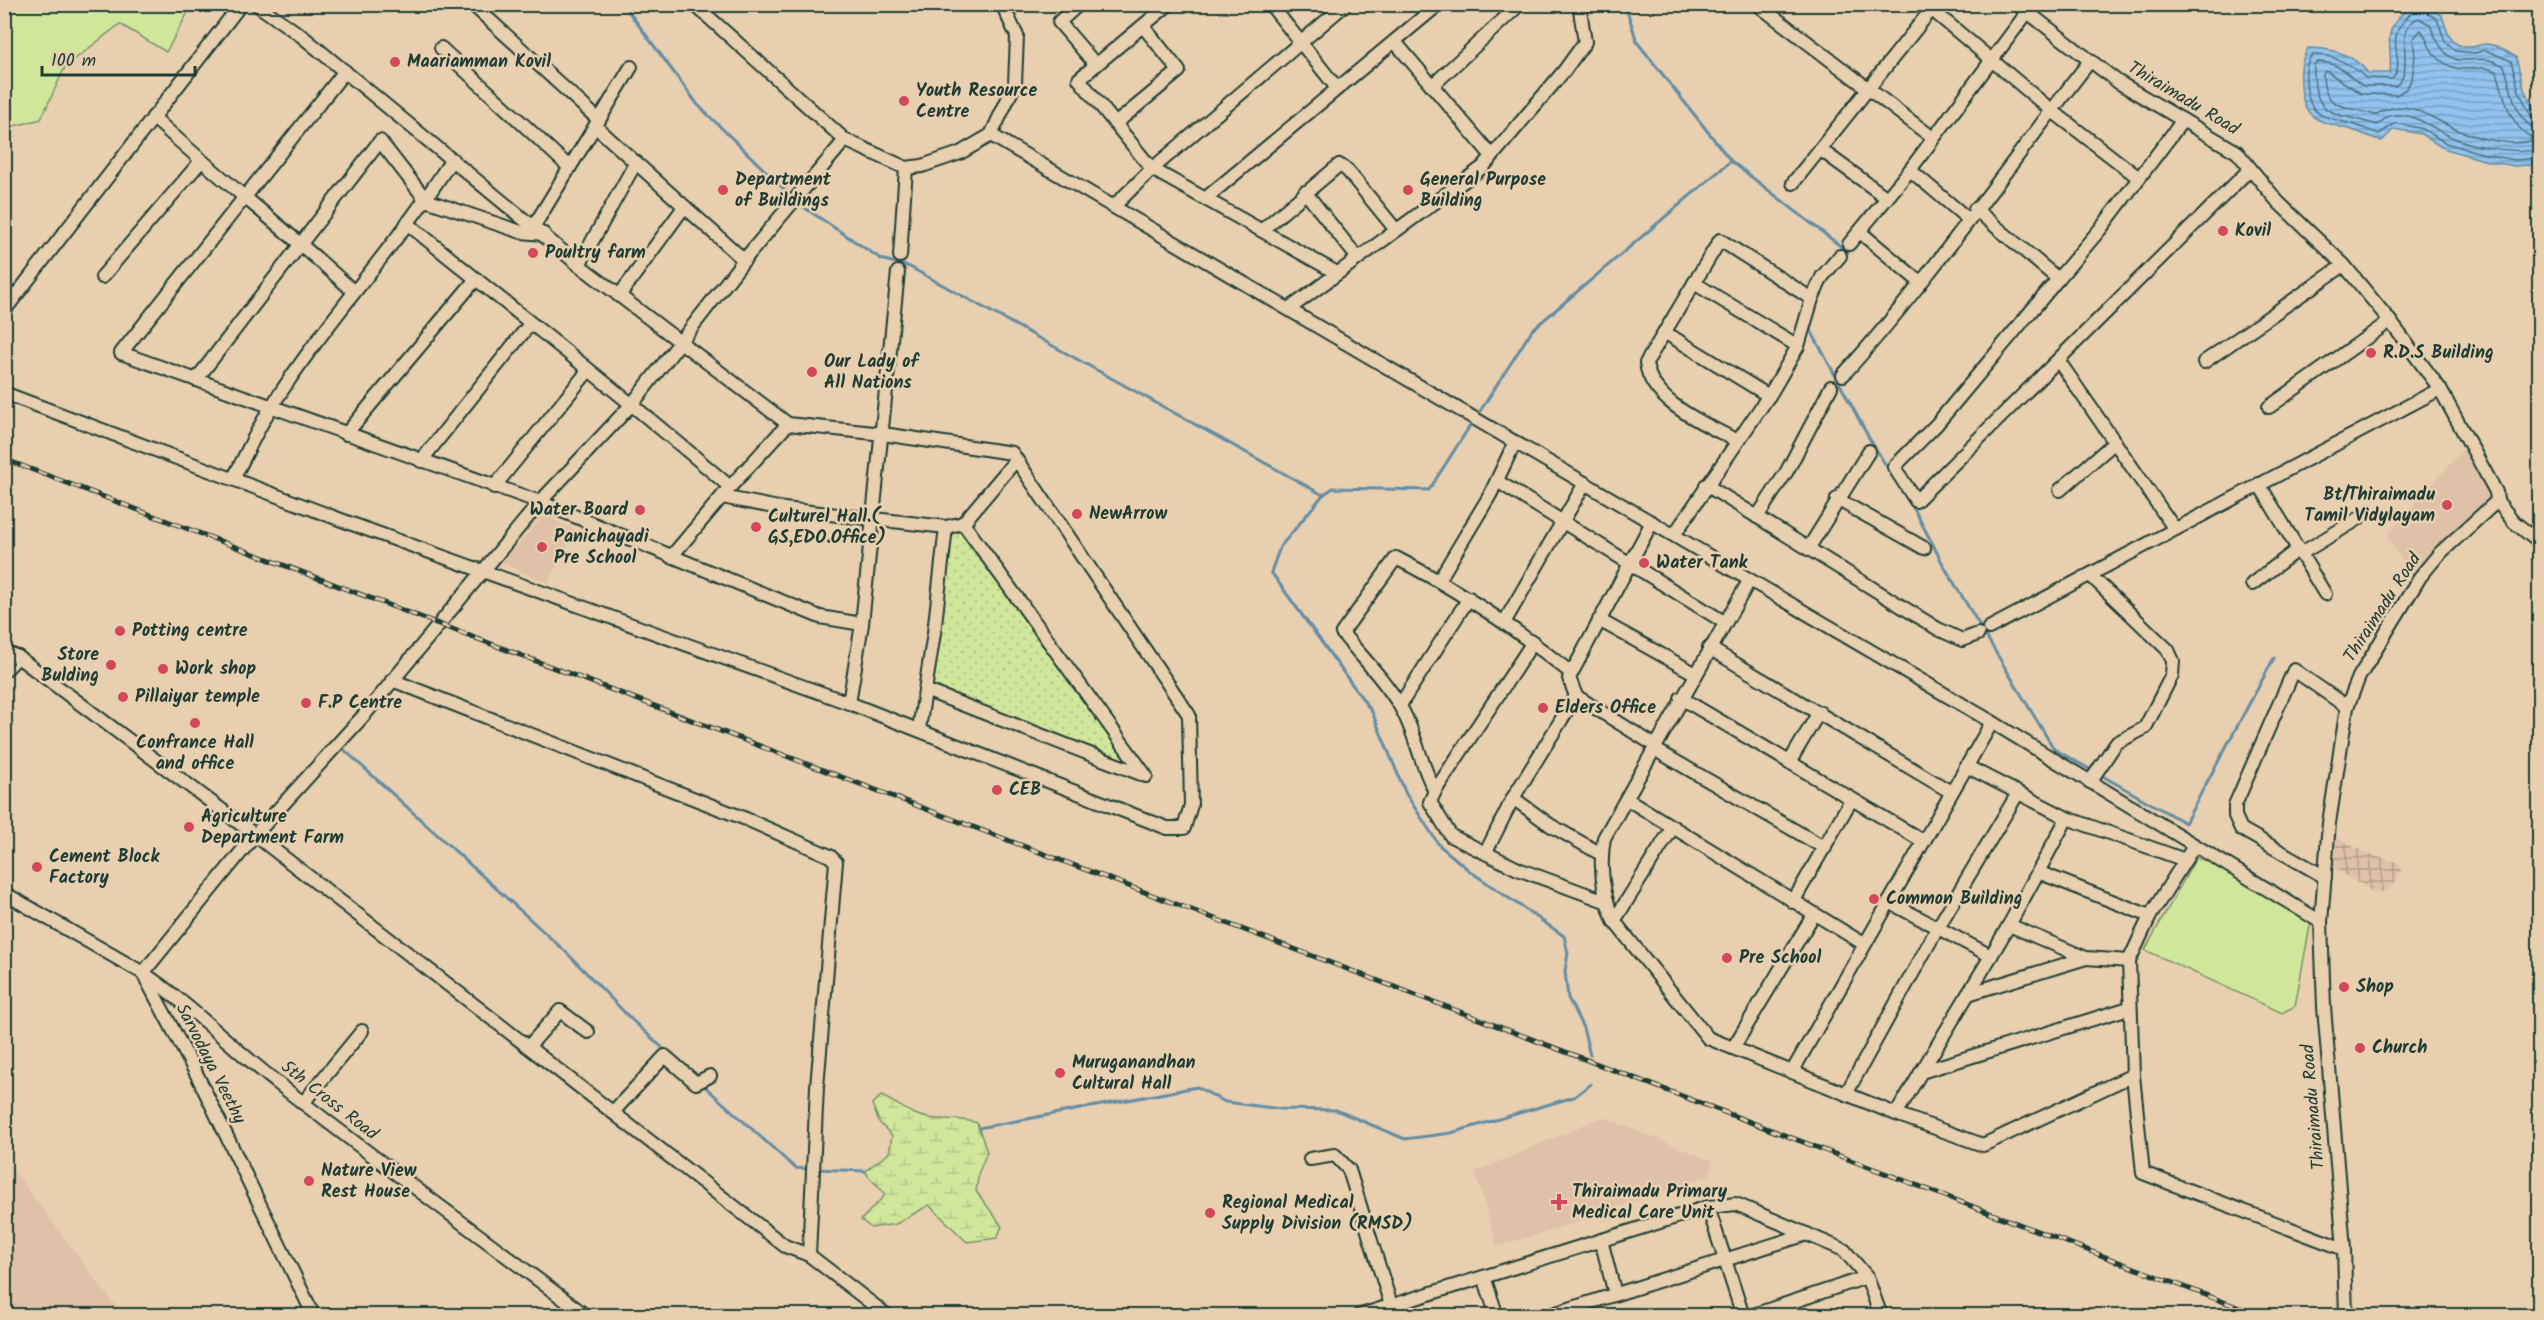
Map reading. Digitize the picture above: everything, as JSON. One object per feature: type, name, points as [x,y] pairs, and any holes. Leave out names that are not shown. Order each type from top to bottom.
[{"type":"street","points":[[4,311],[241,4]]},
{"type":"street","points":[[4,393],[919,729],[1167,828],[1185,828],[1191,805],[1189,715],[1012,453],[883,434],[788,424],[579,265],[303,37],[256,4]]},
{"type":"street","points":[[472,4],[636,162],[744,260]]},
{"type":"street","points":[[694,4],[845,140],[906,168],[922,166],[960,153],[991,135],[1015,84],[1017,36],[1002,4]]},
{"type":"street","points":[[1080,4],[1059,22],[1096,65]]},
{"type":"street","points":[[1169,4],[1079,79],[1152,169],[1337,273]]},
{"type":"street","points":[[1270,4],[1337,87]]},
{"type":"street","points":[[1114,206],[1152,169],[1346,4]]},
{"type":"street","points":[[1206,198],[1439,4]]},
{"type":"street","points":[[1432,87],[1520,4]]},
{"type":"street","points":[[1289,309],[1483,167],[1564,72],[1585,42],[1579,4]]},
{"type":"street","points":[[1756,4],[1933,138]]},
{"type":"street","name":"Thiraimadu Road","points":[[2017,4],[2026,14],[2118,82],[2237,152],[2278,202],[2344,265],[2390,321],[2440,388],[2496,492],[2497,501],[2439,554],[2420,577],[2359,677],[2347,707],[2329,823],[2321,922],[2324,1007],[2344,1249],[2346,1316]]},
{"type":"street","points":[[1792,183],[1869,91],[1931,6],[1991,61],[2139,178]]},
{"type":"street","points":[[1849,244],[1910,170],[2026,14]]},
{"type":"street","points":[[1115,124],[1179,71],[1143,26]]},
{"type":"street","points":[[1395,42],[1492,156]]},
{"type":"street","points":[[441,48],[569,168]]},
{"type":"street","points":[[1843,375],[1921,283],[2090,60]]},
{"type":"street","points":[[539,230],[569,168],[631,67]]},
{"type":"street","points":[[345,71],[121,353],[540,502],[820,617],[862,624]]},
{"type":"street","points":[[153,117],[269,219],[302,243],[354,292]]},
{"type":"street","points":[[2183,120],[2058,279],[1951,409],[1894,468],[1916,501],[2250,169]]},
{"type":"street","points":[[991,135],[1992,722],[2096,776],[2194,846],[2321,922]]},
{"type":"street","points":[[4,893],[143,973],[255,835],[393,680],[540,502],[633,403],[744,260],[845,140]]},
{"type":"street","points":[[196,380],[380,141],[426,200],[521,232],[539,230]]},
{"type":"street","points":[[1821,150],[1887,198]]},
{"type":"street","points":[[233,479],[271,407],[354,292],[426,200],[452,159]]},
{"type":"street","points":[[102,277],[201,161]]},
{"type":"street","points":[[579,265],[636,162]]},
{"type":"street","points":[[1262,230],[1339,165],[1347,170],[1396,230]]},
{"type":"street","points":[[900,256],[906,168]]},
{"type":"street","points":[[1910,170],[1968,219]]},
{"type":"street","points":[[1305,192],[1357,257]]},
{"type":"street","points":[[619,296],[684,207]]},
{"type":"street","points":[[1976,209],[2058,279]]},
{"type":"street","points":[[407,223],[588,371],[633,403],[726,492],[784,509],[946,527],[963,523],[1016,460]]},
{"type":"street","points":[[1860,232],[1921,283]]},
{"type":"street","points":[[1737,441],[1683,411],[1665,397],[1648,375],[1646,363],[1720,240],[1812,299]]},
{"type":"street","points":[[1674,536],[1706,485],[1769,396],[1798,346],[1812,299],[1822,277],[1840,256]]},
{"type":"street","points":[[2204,362],[2344,265]]},
{"type":"street","points":[[849,703],[862,624],[898,272]]},
{"type":"street","points":[[346,434],[476,279]]},
{"type":"street","points":[[1694,283],[1798,346]]},
{"type":"street","points":[[2270,407],[2390,321]]},
{"type":"street","points":[[421,461],[531,324]]},
{"type":"street","points":[[1664,332],[1769,396]]},
{"type":"street","points":[[2058,360],[2174,528]]},
{"type":"street","points":[[494,487],[588,371]]},
{"type":"street","points":[[1757,517],[1787,471],[1831,387]]},
{"type":"street","points":[[1989,628],[2440,388]]},
{"type":"street","points":[[671,557],[788,424]]},
{"type":"street","points":[[1439,580],[1497,481],[1515,442]]},
{"type":"street","points":[[2060,490],[2115,442]]},
{"type":"street","points":[[1808,549],[1837,499],[1869,452]]},
{"type":"street","points":[[1497,481],[1561,523],[1724,622]]},
{"type":"street","points":[[1505,621],[1585,483]]},
{"type":"street","points":[[2259,484],[2325,594]]},
{"type":"street","points":[[1706,485],[1938,629],[1962,640],[1978,634]]},
{"type":"street","points":[[1837,499],[1924,548]]},
{"type":"street","points":[[2497,501],[2514,522],[2540,543]]},
{"type":"street","points":[[2252,584],[2299,552],[2358,519]]},
{"type":"street","points":[[1652,522],[1631,565],[1570,672],[1569,678],[1576,696],[1655,748],[1825,848]]},
{"type":"street","points":[[925,690],[1146,776],[963,523]]},
{"type":"street","points":[[919,729],[946,527]]},
{"type":"street","points":[[1435,791],[1425,773],[1419,748],[1400,705],[1342,633],[1396,558],[1439,580],[1469,598],[1489,614],[1505,621],[1570,672]]},
{"type":"street","points":[[2090,575],[2168,650],[2173,660],[2172,675],[2145,728],[2116,743],[2096,776]]},
{"type":"street","points":[[1749,581],[1709,648],[1604,838],[1601,854],[1605,901],[1614,921],[1708,1038],[1896,1114],[1983,1145],[2133,1075]]},
{"type":"street","points":[[1400,705],[1469,598]]},
{"type":"street","points":[[1599,620],[1696,674]]},
{"type":"street","points":[[1533,642],[1430,802],[1451,836],[1518,868],[1605,901]]},
{"type":"street","points":[[1709,648],[1951,792]]},
{"type":"street","points":[[4,652],[18,657],[255,835],[785,1246],[809,1255],[888,1316]]},
{"type":"street","points":[[4,671],[18,657]]},
{"type":"street","points":[[2325,877],[2241,829],[2235,816],[2235,805],[2294,670],[2347,707]]},
{"type":"street","points":[[393,680],[746,819],[830,856],[836,862],[817,1087],[809,1255]]},
{"type":"street","points":[[1486,852],[1513,798],[1576,696]]},
{"type":"street","points":[[1681,699],[1923,841]]},
{"type":"street","points":[[1789,763],[1819,712]]},
{"type":"street","points":[[1792,1072],[1992,722]]},
{"type":"street","points":[[1966,766],[2067,818],[2185,860]]},
{"type":"street","points":[[1846,1094],[1937,929],[2018,793]]},
{"type":"street","points":[[1513,798],[1550,825],[1601,854]]},
{"type":"street","points":[[1627,799],[1864,944]]},
{"type":"street","points":[[1793,902],[1851,800]]},
{"type":"street","points":[[1896,1114],[2010,925],[2067,818]]},
{"type":"street","points":[[1614,921],[1673,827]]},
{"type":"street","points":[[2194,846],[2150,916],[2129,961],[2133,1075],[2143,1173],[2344,1249]]},
{"type":"street","points":[[2038,872],[2150,916]]},
{"type":"street","points":[[1889,902],[1991,956]]},
{"type":"street","points":[[1733,1048],[1814,914]]},
{"type":"street","points":[[2010,925],[2086,958],[2129,961]]},
{"type":"street","points":[[1968,994],[2086,958]]},
{"type":"street","name":"5th Cross Road","points":[[143,973],[169,991],[240,1054],[303,1103],[586,1316]]},
{"type":"street","name":"Sarvodaya Veethy","points":[[143,973],[198,1077],[314,1316]]},
{"type":"street","points":[[1921,1072],[2129,1008]]},
{"type":"street","points":[[529,1046],[560,1011],[588,1032]]},
{"type":"street","points":[[303,1103],[362,1031]]},
{"type":"street","points":[[613,1112],[665,1056],[696,1083],[710,1076]]},
{"type":"street","points":[[1310,1159],[1335,1155],[1349,1170],[1392,1305]]},
{"type":"street","points":[[1358,1316],[1708,1207],[1736,1204],[1844,1250],[1867,1276],[1881,1316]]},
{"type":"street","points":[[1708,1207],[1743,1316]]},
{"type":"street","points":[[1547,1316],[1807,1234]]},
{"type":"street","points":[[1601,1240],[1615,1294]]},
{"type":"street","points":[[1750,1316],[1867,1276]]},
{"type":"street","points":[[1484,1277],[1497,1316]]},
{"type":"shaded area","name":"Bt/Thiraimadu Tamil Vidylayam","points":[[2466,446],[2491,496],[2437,547],[2415,575],[2394,550],[2387,535]]},
{"type":"shaded area","name":"Panichayadi Pre School","points":[[544,515],[575,530],[548,583],[502,563]]},
{"type":"shaded area","points":[[2337,838],[2368,854],[2396,862],[2402,870],[2395,883],[2386,891],[2375,893],[2340,872],[2334,867]]},
{"type":"shaded area","name":"Thiraimadu Primary Medical Care Unit","points":[[1602,1117],[1713,1161],[1710,1175],[1551,1231],[1497,1246],[1475,1172]]},
{"type":"shaded area","points":[[4,1157],[72,1248],[122,1315],[5,1315]]},
{"type":"green space","points":[[4,5],[192,5],[166,52],[120,24],[65,67],[41,119],[7,128],[4,126]]},
{"type":"green space","points":[[960,532],[1131,765],[930,684],[948,535]]},
{"type":"green space","points":[[2196,858],[2207,861],[2311,921],[2295,1006],[2282,1013],[2145,950]]},
{"type":"green space","points":[[881,1096],[922,1116],[977,1123],[987,1152],[979,1172],[976,1191],[1002,1226],[997,1238],[967,1242],[929,1205],[896,1224],[871,1228],[861,1220],[885,1195],[865,1171],[889,1153],[892,1136],[879,1122],[872,1104]]},
{"type":"water","points":[[2414,5],[2422,5],[2442,15],[2450,38],[2458,45],[2471,47],[2489,44],[2516,57],[2524,89],[2539,120],[2539,164],[2515,166],[2487,161],[2443,148],[2421,134],[2394,129],[2382,141],[2323,122],[2309,113],[2302,96],[2301,78],[2302,61],[2308,48],[2341,53],[2356,61],[2368,73],[2390,73],[2391,30],[2399,17]]},
{"type":"waterway","points":[[623,4],[698,105],[792,197]]},
{"type":"waterway","points":[[1477,416],[1532,330],[1731,161],[1637,42],[1625,4]]},
{"type":"waterway","points":[[1731,161],[1848,252],[1845,256]]},
{"type":"waterway","points":[[796,202],[881,259],[910,267],[1323,495],[1280,547],[1271,572],[1372,712],[1406,794],[1439,845],[1471,872],[1564,936],[1568,953],[1565,971],[1568,998],[1583,1028],[1590,1055]]},
{"type":"waterway","points":[[1809,327],[1869,438],[1889,470]]},
{"type":"waterway","points":[[1323,495],[1333,488],[1429,490],[1473,421]]},
{"type":"waterway","points":[[1911,503],[1945,568],[2054,749],[2093,771]]},
{"type":"waterway","points":[[2099,774],[2185,823],[2274,658]]},
{"type":"waterway","points":[[340,746],[567,953],[631,1019],[668,1053]]},
{"type":"waterway","points":[[702,1084],[795,1168],[809,1169]]},
{"type":"waterway","points":[[979,1128],[1197,1087],[1225,1102],[1281,1109],[1336,1110],[1405,1139],[1451,1133],[1574,1097],[1591,1084]]},
{"type":"waterway","points":[[816,1169],[865,1171]]},
{"type":"railway","points":[[4,459],[2261,1316]]},
{"type":"place","name":"Maariamman Kovil","points":[[395,62]]},
{"type":"place","name":"Youth Resource Centre","points":[[904,101]]},
{"type":"place","name":"Department of Buildings","points":[[723,190]]},
{"type":"place","name":"General Purpose Building","points":[[1408,190]]},
{"type":"place","name":"Kovil","points":[[2223,231]]},
{"type":"place","name":"Poultry farm","points":[[533,253]]},
{"type":"place","name":"R.D.S Building","points":[[2371,353]]},
{"type":"place","name":"Our Lady of All Nations","points":[[812,372]]},
{"type":"place","name":"Bt/Thiraimadu Tamil Vidylayam","points":[[2447,505]]},
{"type":"place","name":"Water Board","points":[[640,510]]},
{"type":"place","name":"NewArrow","points":[[1077,514]]},
{"type":"place","name":"Culturel Hall.( GS,EDO.Office)","points":[[756,527]]},
{"type":"place","name":"Panichayadi Pre School","points":[[542,547]]},
{"type":"place","name":"Water Tank","points":[[1644,563]]},
{"type":"place","name":"Potting centre","points":[[120,631]]},
{"type":"place","name":"Store Bulding","points":[[111,665]]},
{"type":"place","name":"Work shop","points":[[163,669]]},
{"type":"place","name":"Pillaiyar temple","points":[[123,697]]},
{"type":"place","name":"F.P Centre","points":[[306,703]]},
{"type":"place","name":"Elders Office","points":[[1543,708]]},
{"type":"place","name":"Confrance Hall and office","points":[[195,723]]},
{"type":"place","name":"CEB","points":[[997,790]]},
{"type":"place","name":"Agriculture Department Farm","points":[[189,827]]},
{"type":"place","name":"Cement Block Factory","points":[[37,867]]},
{"type":"place","name":"Common Building","points":[[1874,899]]},
{"type":"place","name":"Pre School","points":[[1727,958]]},
{"type":"place","name":"Shop","points":[[2344,987]]},
{"type":"place","name":"Church","points":[[2360,1048]]},
{"type":"place","name":"Muruganandhan Cultural Hall","points":[[1060,1073]]},
{"type":"place","name":"Nature View Rest House","points":[[309,1181]]},
{"type":"place","name":"Thiraimadu Primary Medical Care Unit","points":[[1559,1202]]},
{"type":"place","name":"Regional Medical Supply Division (RMSD)","points":[[1210,1213]]}]
